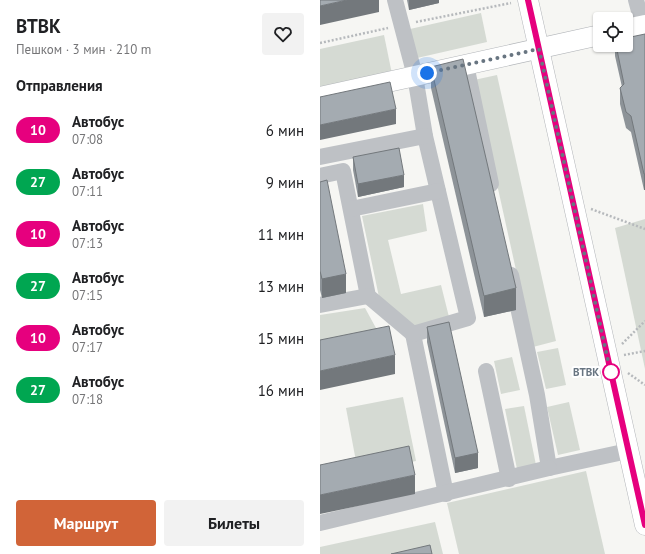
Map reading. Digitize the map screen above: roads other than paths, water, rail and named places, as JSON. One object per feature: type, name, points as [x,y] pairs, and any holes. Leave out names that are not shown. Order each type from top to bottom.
[{"type":"main road","points":[[523,1],[539,49],[645,525]]},
{"type":"main road","points":[[320,97],[593,37]]},
{"type":"lane","points":[[396,0],[414,76],[425,136],[468,318],[413,334]]},
{"type":"lane","points":[[636,0],[638,27]]},
{"type":"lane","points":[[466,65],[494,198]]},
{"type":"lane","points":[[320,157],[425,136]]},
{"type":"lane","points":[[320,176],[343,171],[368,296],[413,334],[446,494]]},
{"type":"lane","points":[[351,209],[438,191]]},
{"type":"lane","points":[[507,258],[537,395],[549,468]]},
{"type":"lane","points":[[320,305],[368,296]]},
{"type":"lane","points":[[486,371],[509,479]]},
{"type":"lane","points":[[320,523],[509,479],[549,468],[628,451]]},
{"type":"place","name":"ВТВК","points":[[611,372]]}]
